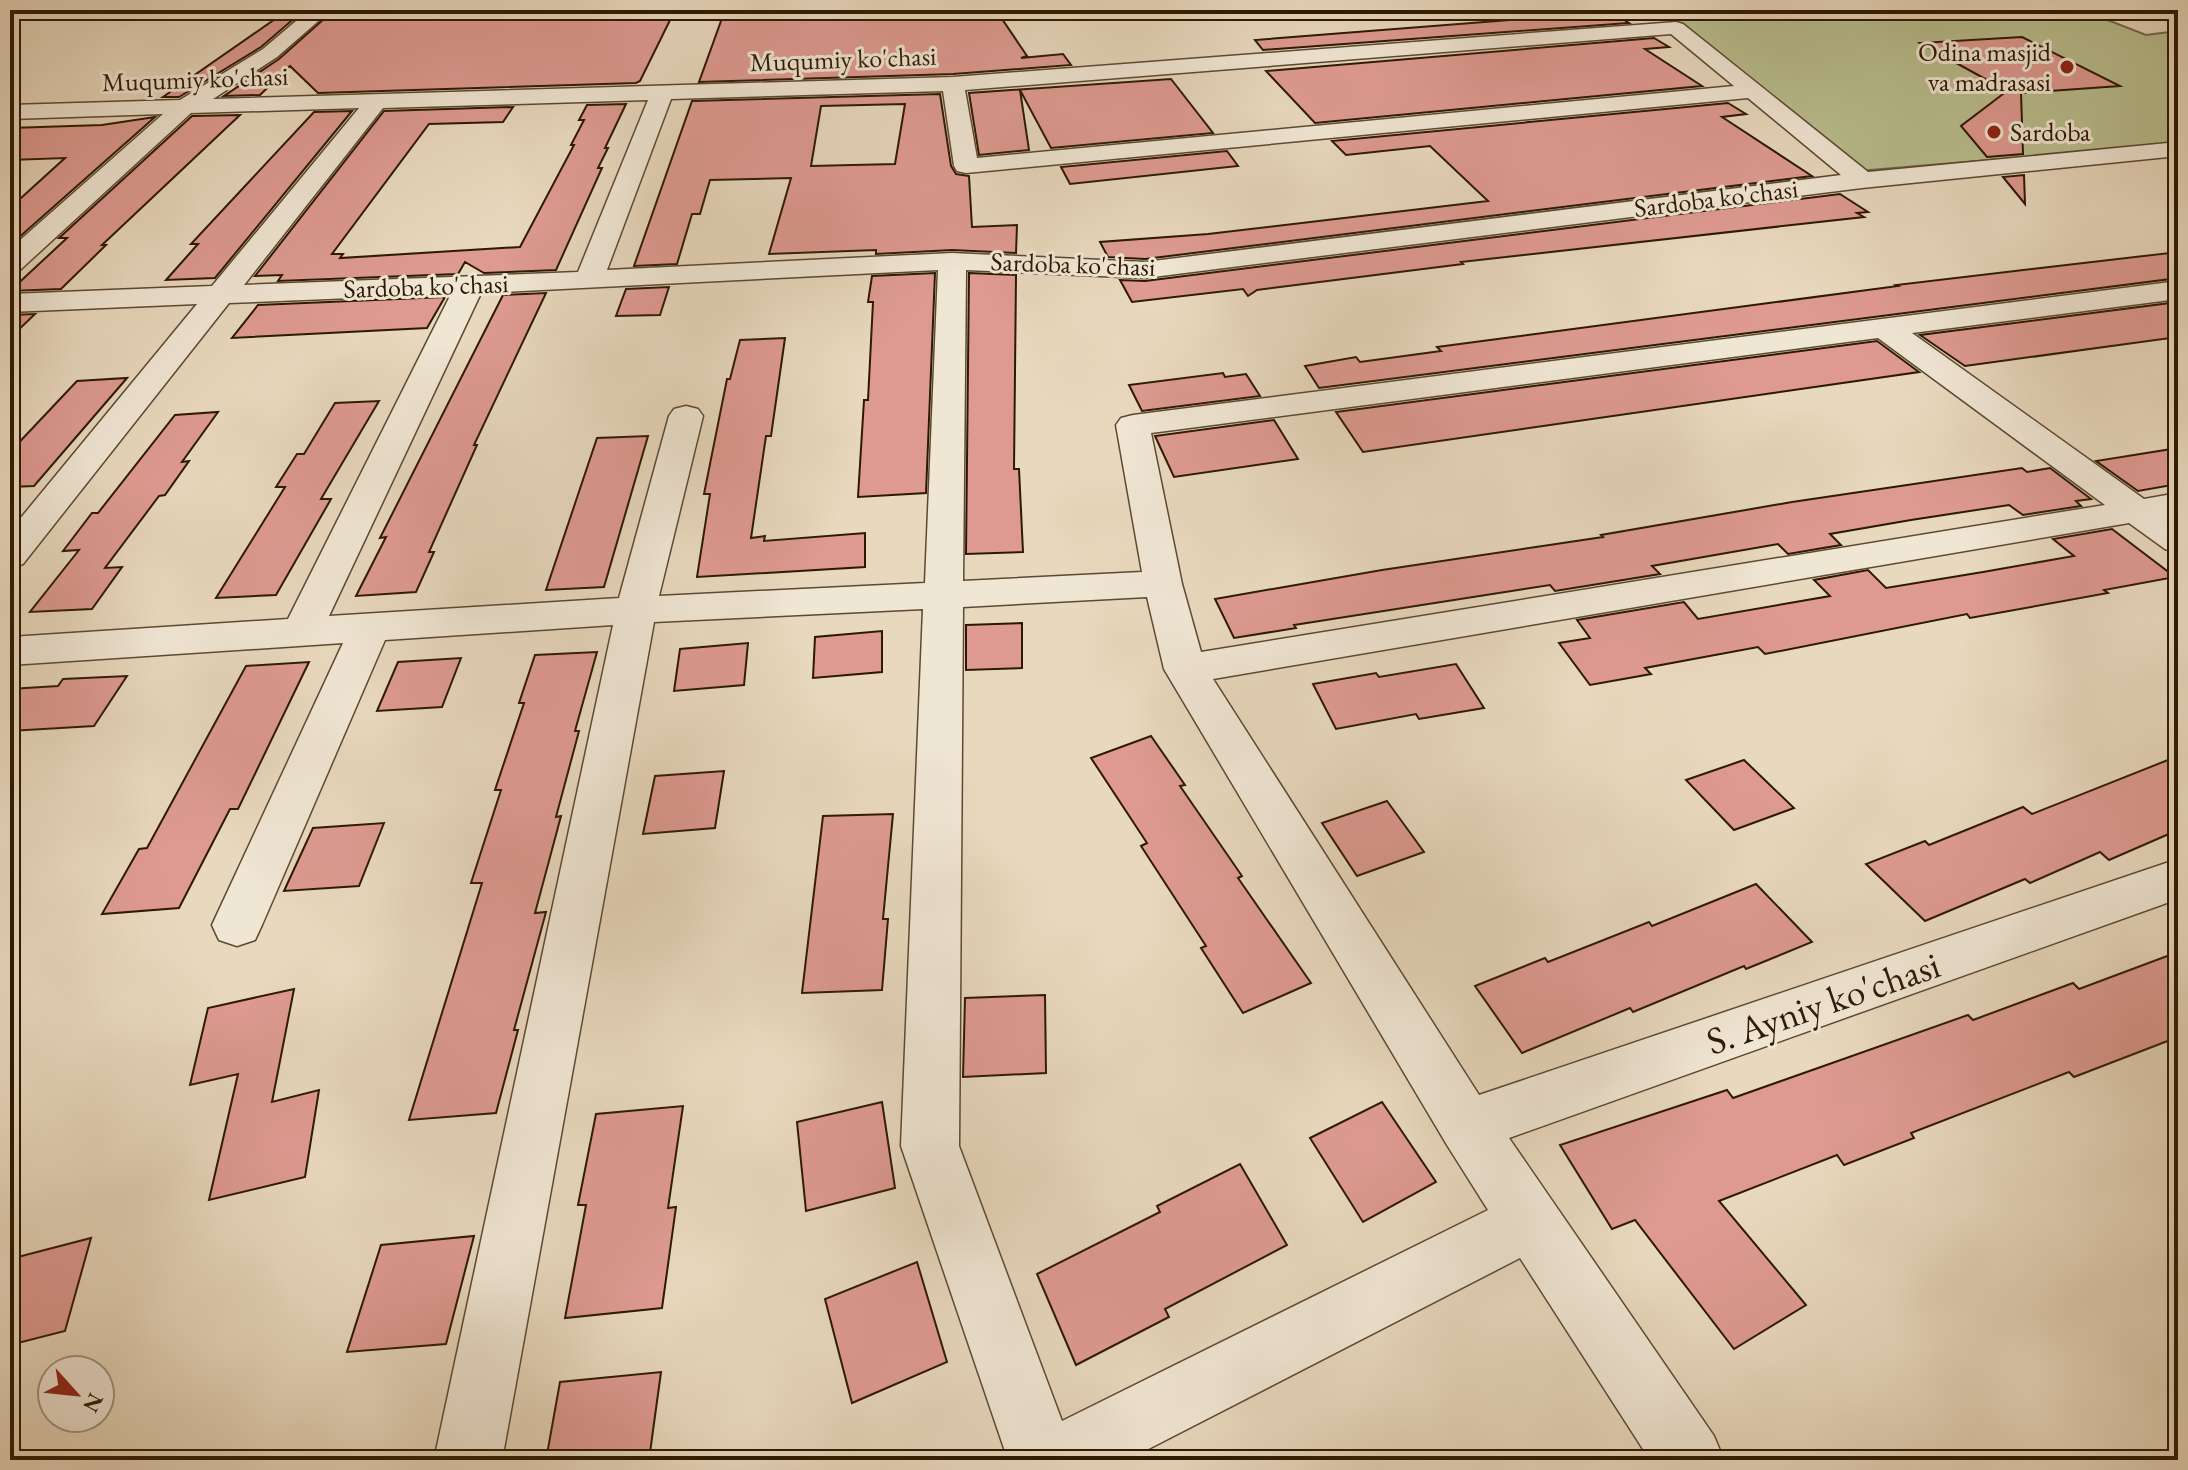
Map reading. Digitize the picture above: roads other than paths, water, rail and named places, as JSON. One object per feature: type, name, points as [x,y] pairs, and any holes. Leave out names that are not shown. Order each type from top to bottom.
[{"type":"street","points":[[10,264],[185,107],[270,53],[321,10]]},
{"type":"street","name":"Muqumiy ko'chasi","points":[[10,112],[953,84],[1676,28],[1753,91]]},
{"type":"street","points":[[953,84],[966,166],[1753,91],[1862,180]]},
{"type":"street","points":[[589,280],[662,92]]},
{"type":"street","points":[[10,556],[376,102]]},
{"type":"street","name":"Sardoba ko'chasi","points":[[10,303],[225,292],[589,280],[952,261],[1145,270],[1862,180],[2178,149]]},
{"type":"street","points":[[952,261],[930,1146],[1042,1460]]},
{"type":"street","points":[[301,634],[470,285]]},
{"type":"street","points":[[1690,1460],[1467,1126],[1185,669],[1163,584],[1133,425],[2178,290]]},
{"type":"street","points":[[1886,329],[2178,541]]},
{"type":"street","points":[[468,1460],[636,610],[686,416]]},
{"type":"street","points":[[1185,669],[2178,504]]},
{"type":"street","points":[[10,651],[636,610],[1163,584]]},
{"type":"street","points":[[237,925],[370,628]]},
{"type":"street","name":"S. Ayniy ko'chasi","points":[[1467,1126],[2178,879]]},
{"type":"street","points":[[1056,1460],[1530,1221]]},
{"type":"place","name":"Odina masjid va madrasasi","points":[[2067,67]]},
{"type":"place","name":"Sardoba","points":[[1994,132]]}]
